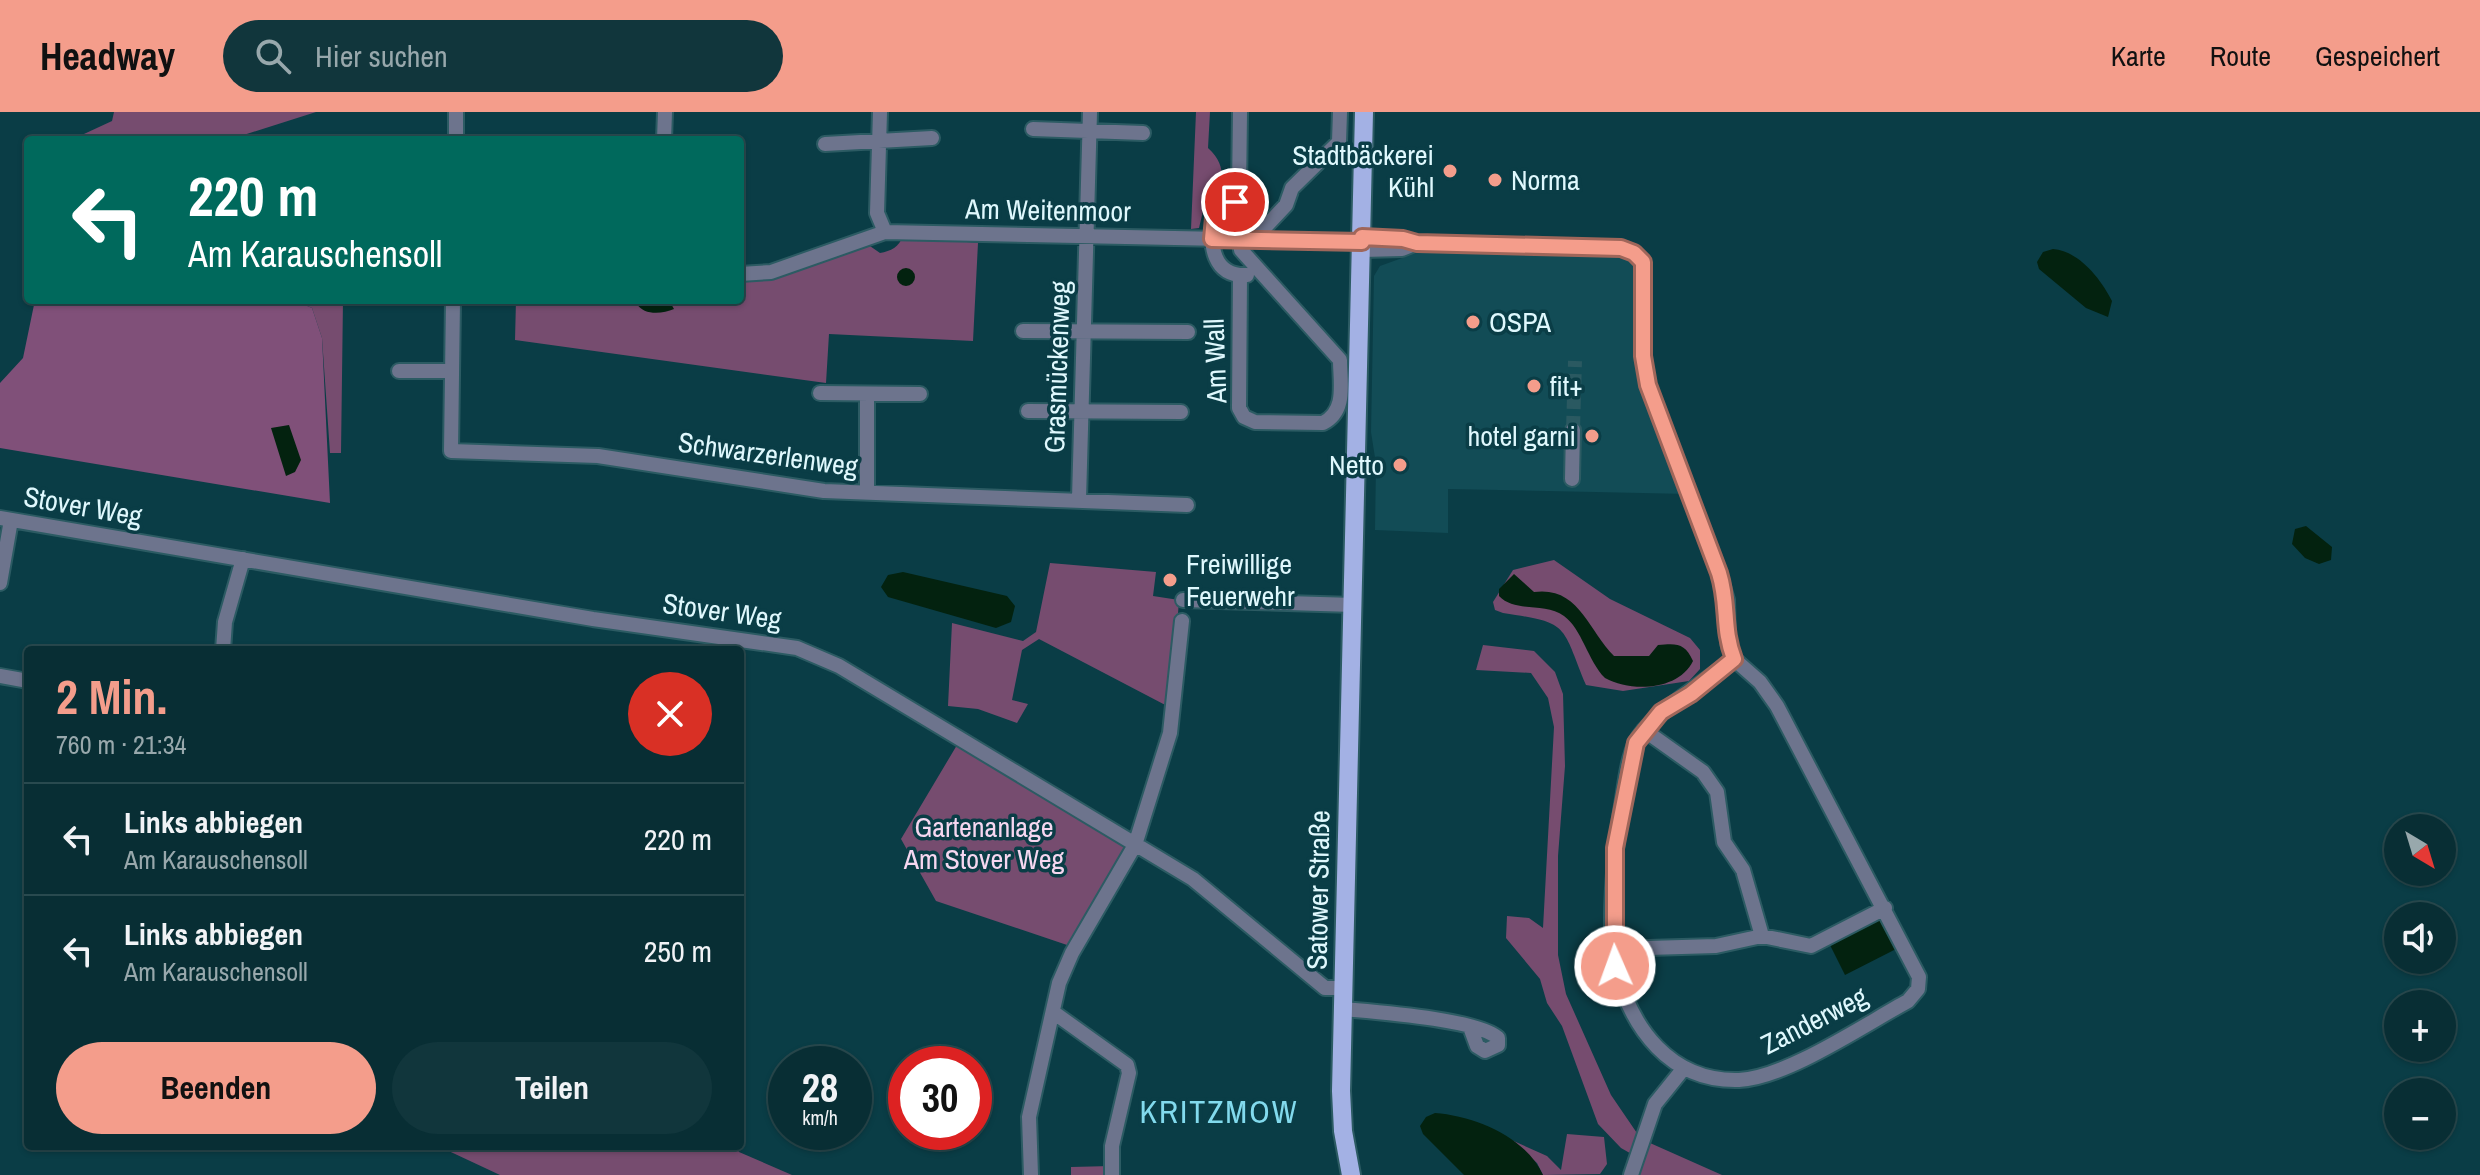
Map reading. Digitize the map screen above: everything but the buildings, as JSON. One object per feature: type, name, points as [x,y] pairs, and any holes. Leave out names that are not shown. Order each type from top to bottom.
[{"type":"main road","name":"Satower Straße","points":[[1349,1174],[1342,1123],[1343,1009],[1364,112]]},
{"type":"street","points":[[456,112],[456,136]]},
{"type":"street","points":[[664,136],[665,112]]},
{"type":"street","points":[[880,112],[877,213],[885,232]]},
{"type":"street","name":"Grasmückenweg","points":[[1079,499],[1090,112]]},
{"type":"street","points":[[1240,112],[1239,192],[1235,202],[1214,218],[1212,239],[1215,260],[1231,275],[1263,274]]},
{"type":"street","points":[[1247,240],[1286,205],[1292,188],[1339,142],[1340,112]]},
{"type":"street","points":[[1033,129],[1143,133]]},
{"type":"street","points":[[825,144],[932,138]]},
{"type":"street","name":"Am Weitenmoor","points":[[744,274],[771,272],[885,232],[1362,243],[1403,239],[1417,243],[1621,248],[1634,253],[1643,262],[1643,356],[1648,385],[1719,573],[1727,600],[1728,643],[1734,659]]},
{"type":"street","name":"Am Wall","points":[[1240,276],[1239,408],[1244,417],[1255,422],[1323,423],[1339,410],[1340,360],[1241,250],[1247,240]]},
{"type":"street","points":[[399,371],[452,371],[453,304]]},
{"type":"street","points":[[1023,331],[1188,332]]},
{"type":"street","name":"Schwarzerlenweg","points":[[452,371],[451,451],[598,456],[824,491],[1187,505]]},
{"type":"street","points":[[820,393],[920,394]]},
{"type":"street","points":[[867,395],[867,493]]},
{"type":"street","points":[[1028,411],[1181,412]]},
{"type":"street","points":[[1572,479],[1573,430]]},
{"type":"street","points":[[0,583],[5,519]]},
{"type":"street","name":"Stover Weg","points":[[5,519],[593,619],[797,648],[839,666],[1193,879],[1325,988],[1344,988]]},
{"type":"street","points":[[223,646],[225,622],[243,559]]},
{"type":"street","points":[[1183,600],[1354,605]]},
{"type":"street","points":[[1031,1175],[1029,1117],[1059,983],[1072,953],[1135,845],[1170,733],[1182,621]]},
{"type":"street","points":[[1734,659],[1691,694],[1661,712],[1644,730],[1703,772],[1717,792],[1724,842],[1743,870],[1762,936]]},
{"type":"street","name":"Zanderweg","points":[[1644,730],[1636,743],[1615,848],[1614,949],[1615,966],[1643,1034],[1666,1057],[1684,1068],[1723,1079],[1758,1077],[1777,1071],[1908,1001],[1918,989],[1919,977],[1885,908],[1770,693],[1734,659]]},
{"type":"street","points":[[0,676],[24,680]]},
{"type":"street","points":[[1614,949],[1716,946],[1762,936],[1811,946],[1885,908]]},
{"type":"street","points":[[1343,1009],[1470,1027]]},
{"type":"street","points":[[1053,1012],[1127,1065],[1129,1073],[1112,1146],[1112,1175]]},
{"type":"street","points":[[1631,1175],[1655,1104],[1684,1068]]},
{"type":"shaded area","points":[[1441,244],[1621,248],[1643,262],[1643,356],[1689,494],[1448,489],[1448,533],[1375,530],[1376,464],[1371,432],[1374,276],[1380,266]]},
{"type":"shaded area","points":[[2053,249],[2072,255],[2095,275],[2112,301],[2108,317],[2086,308],[2039,269],[2037,262],[2043,252]]},
{"type":"shaded area","points":[[902,268],[910,268],[915,277],[913,284],[902,286],[897,281],[897,273]]},
{"type":"shaded area","points":[[34,304],[302,304],[312,308],[322,338],[330,503],[0,448],[0,383],[23,358]]},
{"type":"shaded area","points":[[637,304],[671,304],[674,309],[654,313]]},
{"type":"shaded area","points":[[289,425],[301,460],[295,472],[286,476],[271,428]]},
{"type":"shaded area","points":[[2306,526],[2332,547],[2331,560],[2319,564],[2305,558],[2292,544],[2295,529]]},
{"type":"shaded area","points":[[903,572],[1007,596],[1015,606],[1011,622],[996,628],[888,597],[881,587],[888,575]]},
{"type":"shaded area","points":[[1514,574],[1534,592],[1549,592],[1572,603],[1614,656],[1649,656],[1658,645],[1675,644],[1687,651],[1693,661],[1677,678],[1654,686],[1628,686],[1605,678],[1576,629],[1564,616],[1548,609],[1513,604],[1499,596],[1499,589]]},
{"type":"shaded area","points":[[1882,916],[1898,948],[1845,975],[1829,943]]},
{"type":"shaded area","points":[[1435,1113],[1482,1124],[1512,1139],[1525,1150],[1543,1175],[1464,1175],[1423,1134],[1420,1126],[1426,1117]]},
{"type":"green space","points":[[114,112],[316,112],[241,136],[80,136],[112,121]]},
{"type":"green space","points":[[1196,112],[1210,112],[1208,148],[1220,164],[1222,181],[1221,195],[1203,211],[1199,228],[1191,229]]},
{"type":"green space","points":[[903,236],[978,243],[973,341],[829,334],[826,383],[515,340],[516,304],[744,304],[744,278],[867,244],[880,253],[891,250]]},
{"type":"green space","points":[[302,304],[343,304],[341,453],[330,453],[322,338],[312,308]]},
{"type":"green space","points":[[1554,560],[1610,599],[1690,638],[1700,650],[1700,669],[1689,681],[1623,691],[1586,685],[1572,649],[1560,630],[1541,620],[1495,610],[1493,602],[1513,570]]},
{"type":"green space","points":[[1050,563],[1156,572],[1153,596],[1179,600],[1171,708],[1039,639],[1022,650],[1012,700],[1028,704],[1017,723],[978,709],[948,706],[952,623],[1023,641],[1036,632]]},
{"type":"green space","points":[[1483,645],[1534,651],[1555,672],[1563,694],[1565,766],[1558,856],[1558,955],[1566,994],[1611,1095],[1641,1139],[1722,1175],[1639,1175],[1642,1160],[1621,1148],[1598,1124],[1562,1026],[1547,1003],[1540,979],[1506,938],[1507,916],[1529,918],[1543,928],[1554,727],[1548,698],[1531,673],[1476,670]]},
{"type":"green space","name":"Gartenanlage Am Stover Weg","points":[[957,745],[1125,846],[1070,946],[936,901],[901,839]]},
{"type":"green space","points":[[1567,1134],[1604,1137],[1607,1164],[1600,1174],[1543,1175],[1537,1163],[1509,1139],[1547,1156],[1561,1170]]},
{"type":"green space","points":[[447,1150],[738,1150],[792,1175],[500,1175]]},
{"type":"green space","points":[[1111,1166],[1112,1175],[1071,1175],[1071,1167]]},
{"type":"tunnel","points":[[1573,430],[1575,361]]},
{"type":"place","name":"Stadtbäckerei Kühl","points":[[1450,171]]},
{"type":"place","name":"Norma","points":[[1495,180]]},
{"type":"place","name":"OSPA","points":[[1473,322]]},
{"type":"place","name":"fit+","points":[[1534,386]]},
{"type":"place","name":"hotel garni","points":[[1592,436]]},
{"type":"place","name":"Netto","points":[[1400,465]]},
{"type":"place","name":"Freiwillige Feuerwehr","points":[[1170,580]]},
{"type":"district","name":"KRITZMOW","points":[[1219,1112]]},
{"type":"route","points":[[1235,202],[1221,209],[1214,218],[1212,239],[1362,242],[1362,237],[1403,239],[1417,243],[1621,248],[1634,253],[1643,262],[1643,356],[1648,385],[1719,573],[1727,600],[1725,626],[1734,659],[1691,694],[1661,712],[1636,743],[1615,848],[1615,966]]}]
